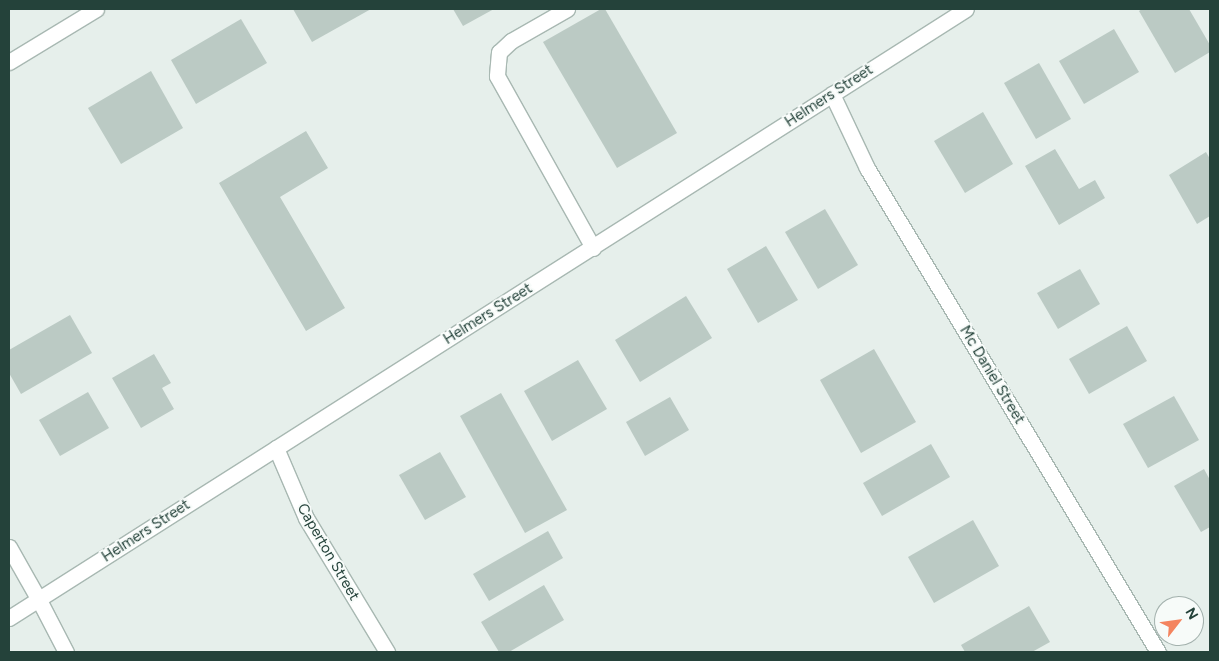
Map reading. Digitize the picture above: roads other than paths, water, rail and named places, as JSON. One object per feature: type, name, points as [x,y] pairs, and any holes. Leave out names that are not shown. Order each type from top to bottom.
[{"type":"street","points":[[9,62],[96,9]]},
{"type":"street","points":[[567,9],[511,41],[498,52],[497,76],[593,248]]},
{"type":"street","name":"Helmers Street","points":[[9,618],[966,9]]},
{"type":"street","name":"Mc Daniel Street","points":[[832,94],[867,168],[1158,652]]},
{"type":"street","name":"Caperton Street","points":[[276,448],[306,518],[387,652]]},
{"type":"street","points":[[9,547],[66,652]]}]
